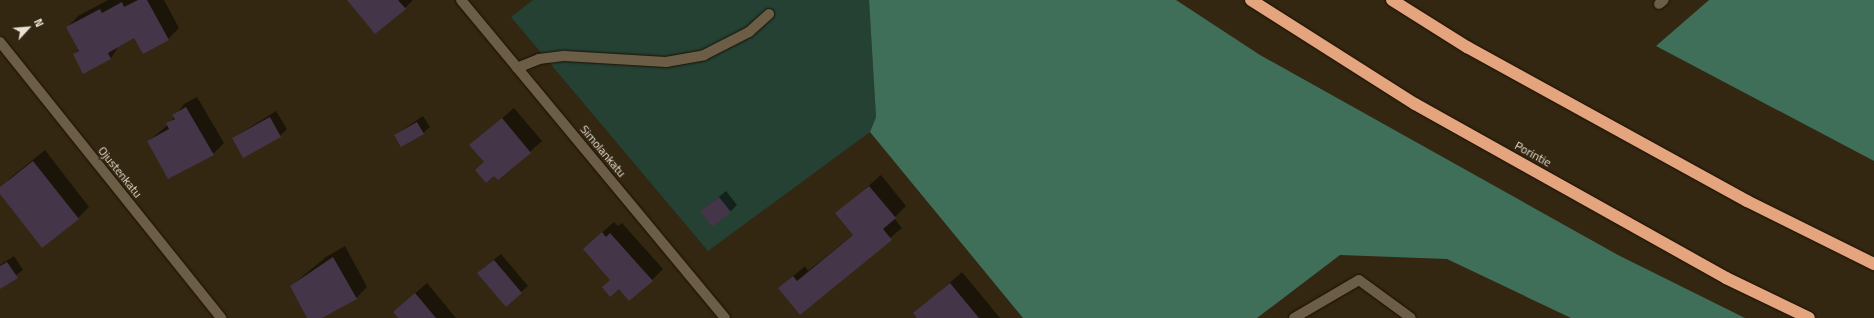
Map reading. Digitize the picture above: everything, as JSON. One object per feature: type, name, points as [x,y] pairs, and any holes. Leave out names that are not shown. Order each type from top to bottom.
[{"type":"highway","name":"Porintie","points":[[1251,0],[1415,104],[1726,278],[1809,318]]},
{"type":"highway","points":[[1392,0],[1467,47],[1740,197],[1874,264]]},
{"type":"street","name":"Simolankatu","points":[[461,0],[725,318]]},
{"type":"street","points":[[517,68],[538,59],[565,56],[666,62],[704,55],[749,32],[769,14]]},
{"type":"street","name":"Ojustenkatu","points":[[0,42],[221,318]]},
{"type":"street","points":[[1294,318],[1359,280],[1411,318]]},
{"type":"green space","points":[[533,0],[869,0],[876,117],[870,132],[708,251],[511,17]]},
{"type":"green space","points":[[869,0],[1176,0],[1260,55],[1618,255],[1745,318],[1571,318],[1447,259],[1340,255],[1257,318],[1023,318],[870,132],[876,117]]},
{"type":"green space","points":[[1709,0],[1874,0],[1874,161],[1656,46]]},
{"type":"building","points":[[138,0],[147,0],[169,40],[143,54],[134,38],[108,53],[111,59],[83,74],[73,54],[79,51],[66,27],[100,9],[102,13],[122,2],[124,7]]},
{"type":"building","points":[[347,0],[398,0],[406,9],[375,34]]},
{"type":"building","points":[[186,107],[214,155],[168,179],[147,141],[169,129],[166,123],[175,119],[172,115]]},
{"type":"building","points":[[270,117],[281,137],[243,158],[232,138]]},
{"type":"building","points":[[502,118],[531,153],[498,180],[494,176],[486,183],[475,170],[484,162],[469,145]]},
{"type":"building","points":[[417,122],[424,134],[401,147],[394,135]]},
{"type":"building","points":[[33,161],[79,219],[42,248],[0,194],[0,187]]},
{"type":"building","points":[[869,186],[896,218],[883,229],[892,240],[800,315],[778,288],[793,276],[797,281],[853,235],[835,213]]},
{"type":"building","points":[[719,197],[731,212],[712,227],[700,211]]},
{"type":"building","points":[[602,232],[606,237],[610,233],[653,281],[629,301],[619,289],[610,297],[602,287],[610,280],[583,249]]},
{"type":"building","points":[[333,257],[357,299],[322,318],[307,318],[290,286]]},
{"type":"building","points":[[494,260],[522,293],[506,307],[477,273]]},
{"type":"building","points":[[7,262],[18,278],[0,289],[0,266]]},
{"type":"building","points":[[950,283],[979,318],[917,318],[913,313]]},
{"type":"building","points":[[415,293],[436,318],[398,318],[393,312]]}]
